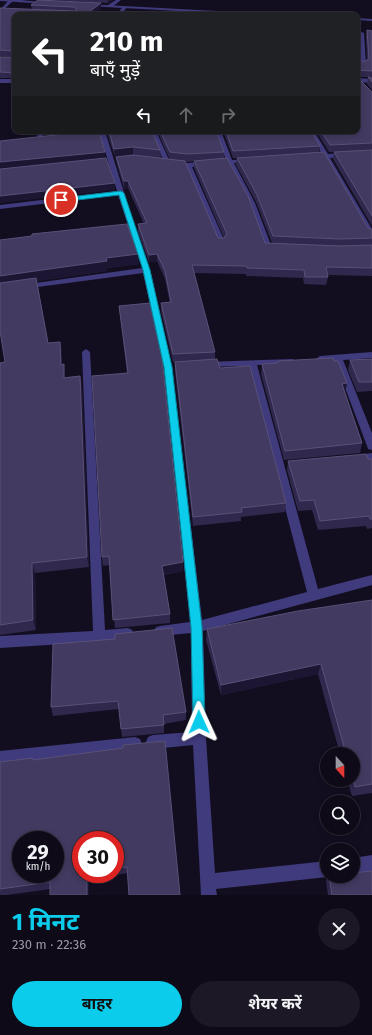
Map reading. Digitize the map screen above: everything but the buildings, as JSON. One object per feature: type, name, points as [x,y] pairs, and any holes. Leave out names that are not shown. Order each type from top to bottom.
[{"type":"street","points":[[0,0],[57,3]]},
{"type":"street","points":[[110,6],[119,0]]},
{"type":"street","points":[[0,11],[11,1]]},
{"type":"street","points":[[80,4],[220,12]]},
{"type":"street","points":[[121,12],[125,7]]},
{"type":"street","points":[[0,11],[9,11]]},
{"type":"street","points":[[360,19],[372,20]]},
{"type":"street","points":[[362,33],[362,65]]},
{"type":"street","points":[[360,80],[372,81]]},
{"type":"street","points":[[0,81],[12,81]]},
{"type":"street","points":[[360,82],[363,85]]},
{"type":"street","points":[[39,134],[37,140],[48,138]]},
{"type":"street","points":[[100,134],[112,160],[121,193],[128,228],[146,270],[171,367],[197,627],[199,738],[208,889],[320,869]]},
{"type":"street","points":[[154,134],[164,162],[188,164],[260,160]]},
{"type":"street","points":[[219,134],[230,162],[252,203],[267,245],[272,248],[286,248]]},
{"type":"street","points":[[313,134],[372,235]]},
{"type":"street","points":[[304,157],[372,153]]},
{"type":"street","points":[[188,164],[221,242]]},
{"type":"street","points":[[0,207],[121,193]]},
{"type":"street","points":[[0,290],[146,270]]},
{"type":"street","points":[[86,352],[99,637]]},
{"type":"street","points":[[198,366],[372,355]]},
{"type":"street","points":[[338,358],[372,446]]},
{"type":"street","points":[[252,363],[283,465],[314,596]]},
{"type":"street","points":[[348,459],[372,457]]},
{"type":"street","points":[[152,632],[197,627],[372,580]]},
{"type":"street","points":[[0,642],[99,637],[137,633]]},
{"type":"street","points":[[0,758],[199,738]]},
{"type":"street","points":[[360,865],[372,863]]},
{"type":"route","points":[[61,200],[121,193],[146,270],[168,367],[197,627],[199,722]]}]
